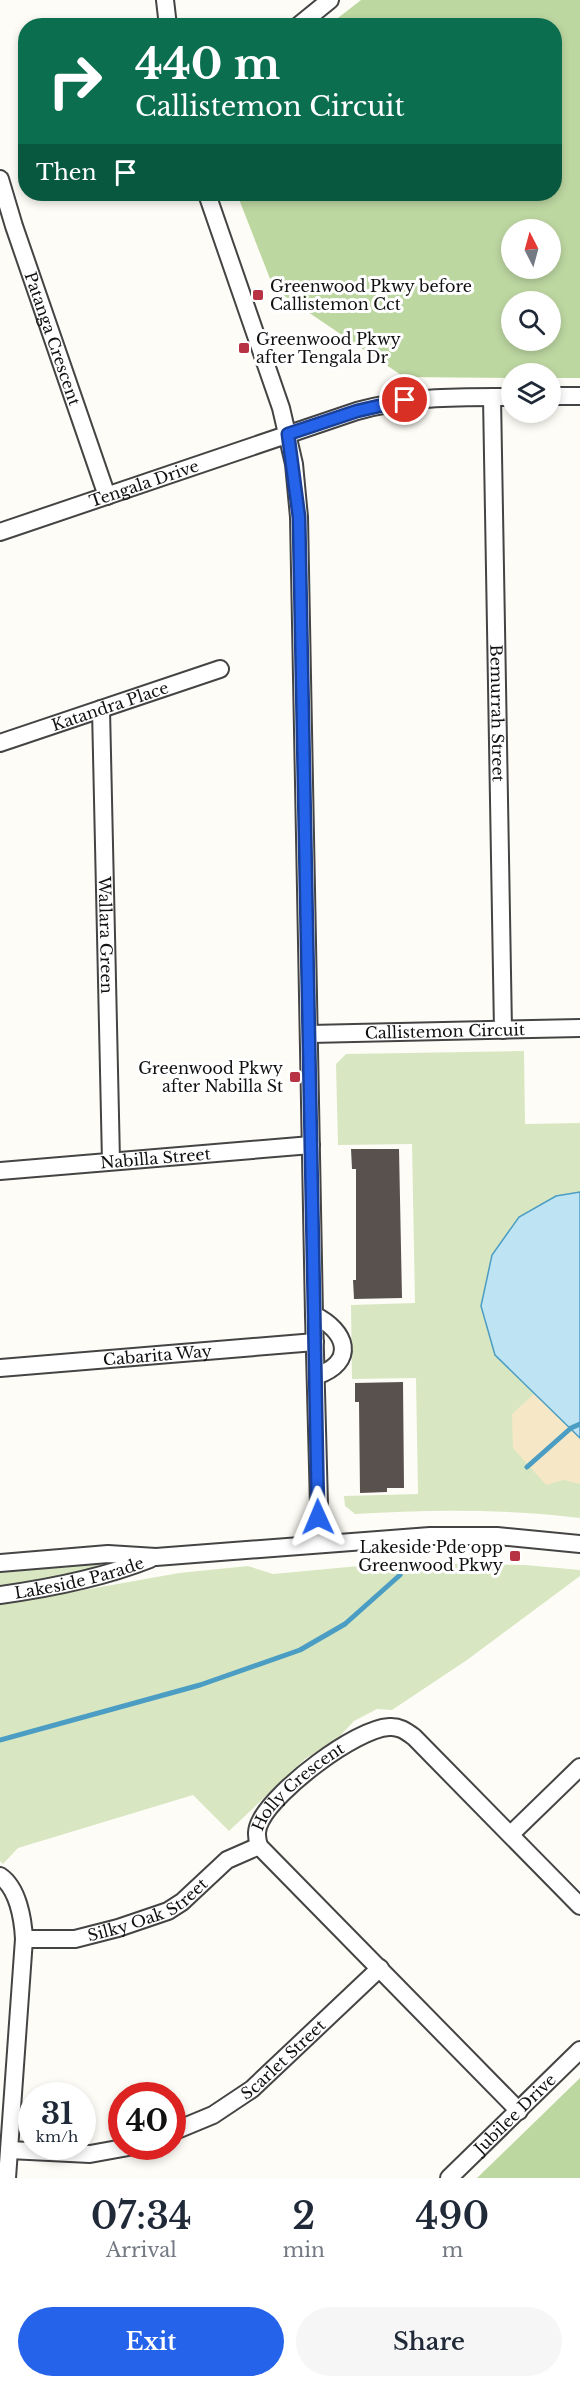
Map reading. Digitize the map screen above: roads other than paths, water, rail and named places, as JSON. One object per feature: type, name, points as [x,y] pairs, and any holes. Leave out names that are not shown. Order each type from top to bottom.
[{"type":"street","points":[[165,0],[167,18]]},
{"type":"street","points":[[308,18],[330,0]]},
{"type":"street","name":"Patanga Crescent","points":[[0,179],[107,496]]},
{"type":"street","points":[[209,201],[281,408],[288,434],[299,517],[320,1543]]},
{"type":"street","points":[[561,396],[580,396]]},
{"type":"street","name":"Bemurrah Street","points":[[492,397],[503,1030]]},
{"type":"street","points":[[288,434],[388,402],[422,398],[501,397]]},
{"type":"street","name":"Tengala Drive","points":[[0,532],[288,434]]},
{"type":"street","name":"Katandra Place","points":[[0,743],[220,669]]},
{"type":"street","name":"Wallara Green","points":[[101,709],[111,1161]]},
{"type":"street","name":"Callistemon Circuit","points":[[310,1034],[580,1028]]},
{"type":"street","name":"Nabilla Street","points":[[0,1171],[311,1144]]},
{"type":"street","points":[[314,1315],[333,1327],[342,1339],[343,1345],[339,1361],[326,1373],[316,1376]]},
{"type":"street","name":"Cabarita Way","points":[[0,1368],[315,1342]]},
{"type":"street","name":"Lakeside Parade","points":[[0,1563],[108,1554],[156,1557],[320,1543],[465,1535],[580,1544]]},
{"type":"street","name":"Lakeside Parade","points":[[0,1595],[86,1580],[117,1572],[156,1557]]},
{"type":"street","name":"Holly Crescent","points":[[519,2111],[259,1846],[257,1827],[261,1818],[305,1773],[337,1749],[387,1727],[397,1727],[414,1737],[580,1906]]},
{"type":"street","points":[[511,1834],[580,1767]]},
{"type":"street","name":"Silky Oak Street","points":[[24,1939],[75,1939],[118,1928],[168,1911],[182,1902],[227,1860],[236,1854],[259,1846]]},
{"type":"street","points":[[0,1876],[12,1888],[22,1920],[24,1939],[7,2178]]},
{"type":"street","name":"Scarlet Street","points":[[186,2126],[213,2115],[252,2089],[380,1968]]},
{"type":"street","name":"Jubilee Drive","points":[[449,2178],[580,2050]]},
{"type":"street","points":[[9,2150],[90,2154],[108,2151]]},
{"type":"water","points":[[580,1192],[580,1438],[495,1355],[481,1306],[492,1255],[519,1217],[556,1196]]},
{"type":"waterway","points":[[527,1467],[571,1428],[580,1424]]},
{"type":"waterway","points":[[0,1740],[200,1685],[300,1650],[345,1624],[400,1575]]},
{"type":"place","name":"Greenwood Pkwy before Callistemon Cct","points":[[258,295]]},
{"type":"place","name":"Greenwood Pkwy after Tengala Dr","points":[[244,348]]},
{"type":"place","name":"Greenwood Pkwy after Nabilla St","points":[[295,1077]]},
{"type":"place","name":"Lakeside Pde opp Greenwood Pkwy","points":[[515,1556]]}]
